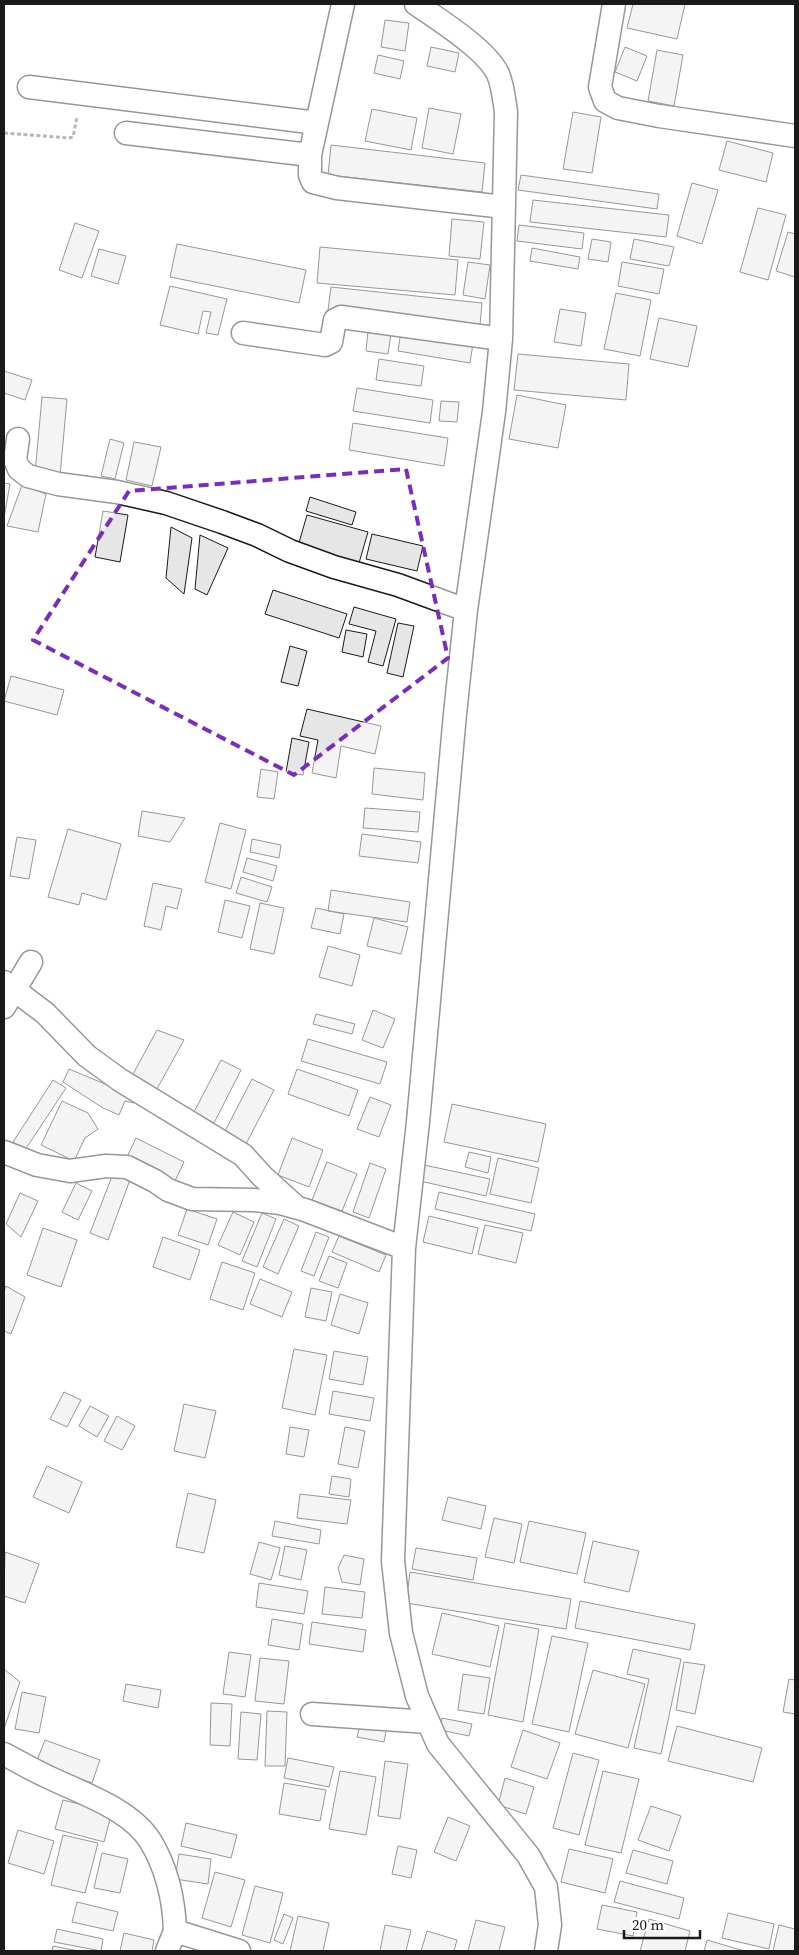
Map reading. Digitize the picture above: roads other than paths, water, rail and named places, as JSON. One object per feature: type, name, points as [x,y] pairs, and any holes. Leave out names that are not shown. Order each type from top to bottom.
[{"type":"street","points":[[343,4],[310,155],[310,175],[313,182],[323,186],[504,207]]},
{"type":"street","points":[[416,4],[442,21],[487,59],[497,72],[502,85],[506,112],[501,339],[494,412],[466,610],[418,1122],[404,1248],[393,1561],[401,1633],[418,1696],[428,1722],[438,1744],[528,1855],[546,1888],[550,1925],[546,1951]]},
{"type":"street","points":[[614,4],[600,88],[605,100],[618,108],[659,116],[795,136]]},
{"type":"street","points":[[29,87],[316,123]]},
{"type":"street","points":[[126,133],[310,155]]},
{"type":"street","points":[[243,333],[325,345],[331,342],[335,320],[342,317],[501,339]]},
{"type":"street","points":[[18,439],[15,460],[19,469],[28,476],[58,484],[117,492],[166,503],[257,535],[290,551],[334,567],[398,585],[466,610]]},
{"type":"street","points":[[30,962],[7,993],[45,1013],[87,1056],[120,1080],[243,1155],[262,1176],[297,1208]]},
{"type":"street","points":[[4,1152],[38,1165],[70,1171],[106,1166],[127,1167],[168,1190],[192,1199],[254,1200],[297,1208],[404,1248]]},
{"type":"street","points":[[312,1714],[428,1722]]},
{"type":"street","points":[[4,1754],[109,1805],[150,1841],[164,1868],[174,1906],[171,1941],[239,1951]]}]
